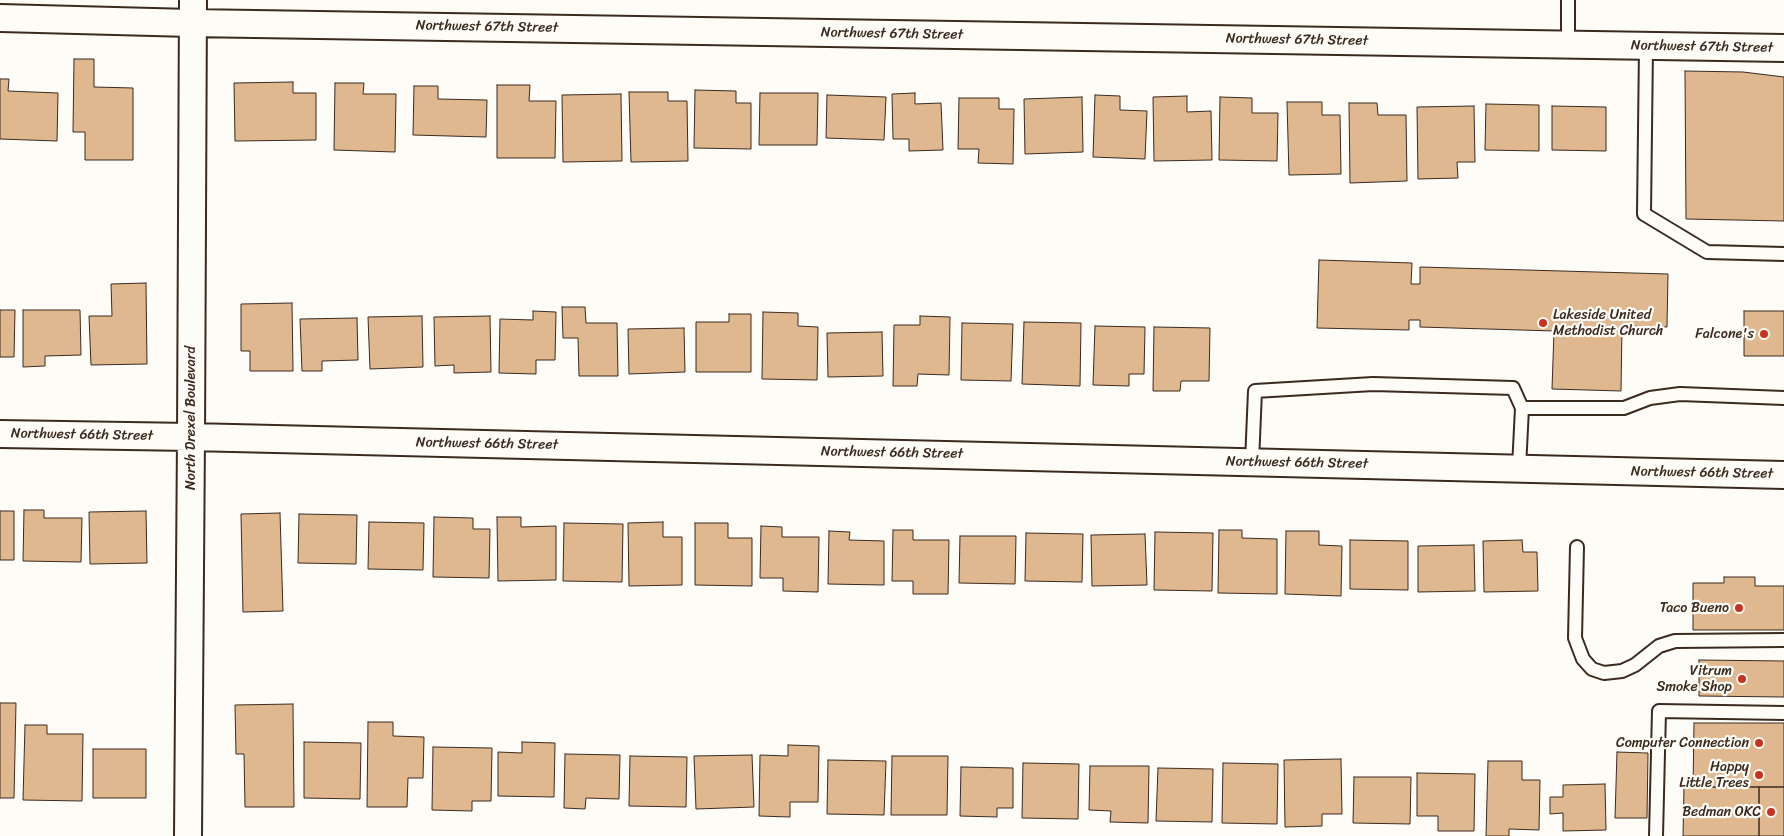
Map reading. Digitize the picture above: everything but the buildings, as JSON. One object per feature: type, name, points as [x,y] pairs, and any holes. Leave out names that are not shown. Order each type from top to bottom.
[{"type":"street","name":"Northwest 67th Street","points":[[0,18],[192,11],[1568,45],[1784,48]]},
{"type":"street","name":"North Drexel Boulevard","points":[[188,836],[192,11]]},
{"type":"street","name":"Northwest 66th Street","points":[[0,434],[1784,475]]},
{"type":"lane","points":[[1568,0],[1568,45]]},
{"type":"lane","points":[[1646,46],[1644,214],[1707,252],[1784,254]]},
{"type":"lane","points":[[1252,462],[1255,391],[1373,384],[1513,388],[1522,408],[1519,468]]},
{"type":"lane","points":[[1522,408],[1624,408],[1650,398],[1680,394],[1784,398]]},
{"type":"lane","points":[[1577,547],[1575,638],[1583,659],[1592,669],[1604,673],[1622,671],[1635,665],[1659,646],[1675,641],[1784,640]]},
{"type":"lane","points":[[1656,836],[1659,710],[1784,713]]},
{"type":"place","name":"Lakeside United Methodist Church","points":[[1543,323]]},
{"type":"place","name":"Falcone's","points":[[1764,334]]},
{"type":"place","name":"Taco Bueno","points":[[1739,608]]},
{"type":"place","name":"Vitrum Smoke Shop","points":[[1742,679]]},
{"type":"place","name":"Computer Connection","points":[[1759,743]]},
{"type":"place","name":"Happy Little Trees","points":[[1759,775]]},
{"type":"place","name":"Bedman OKC","points":[[1771,812]]}]
